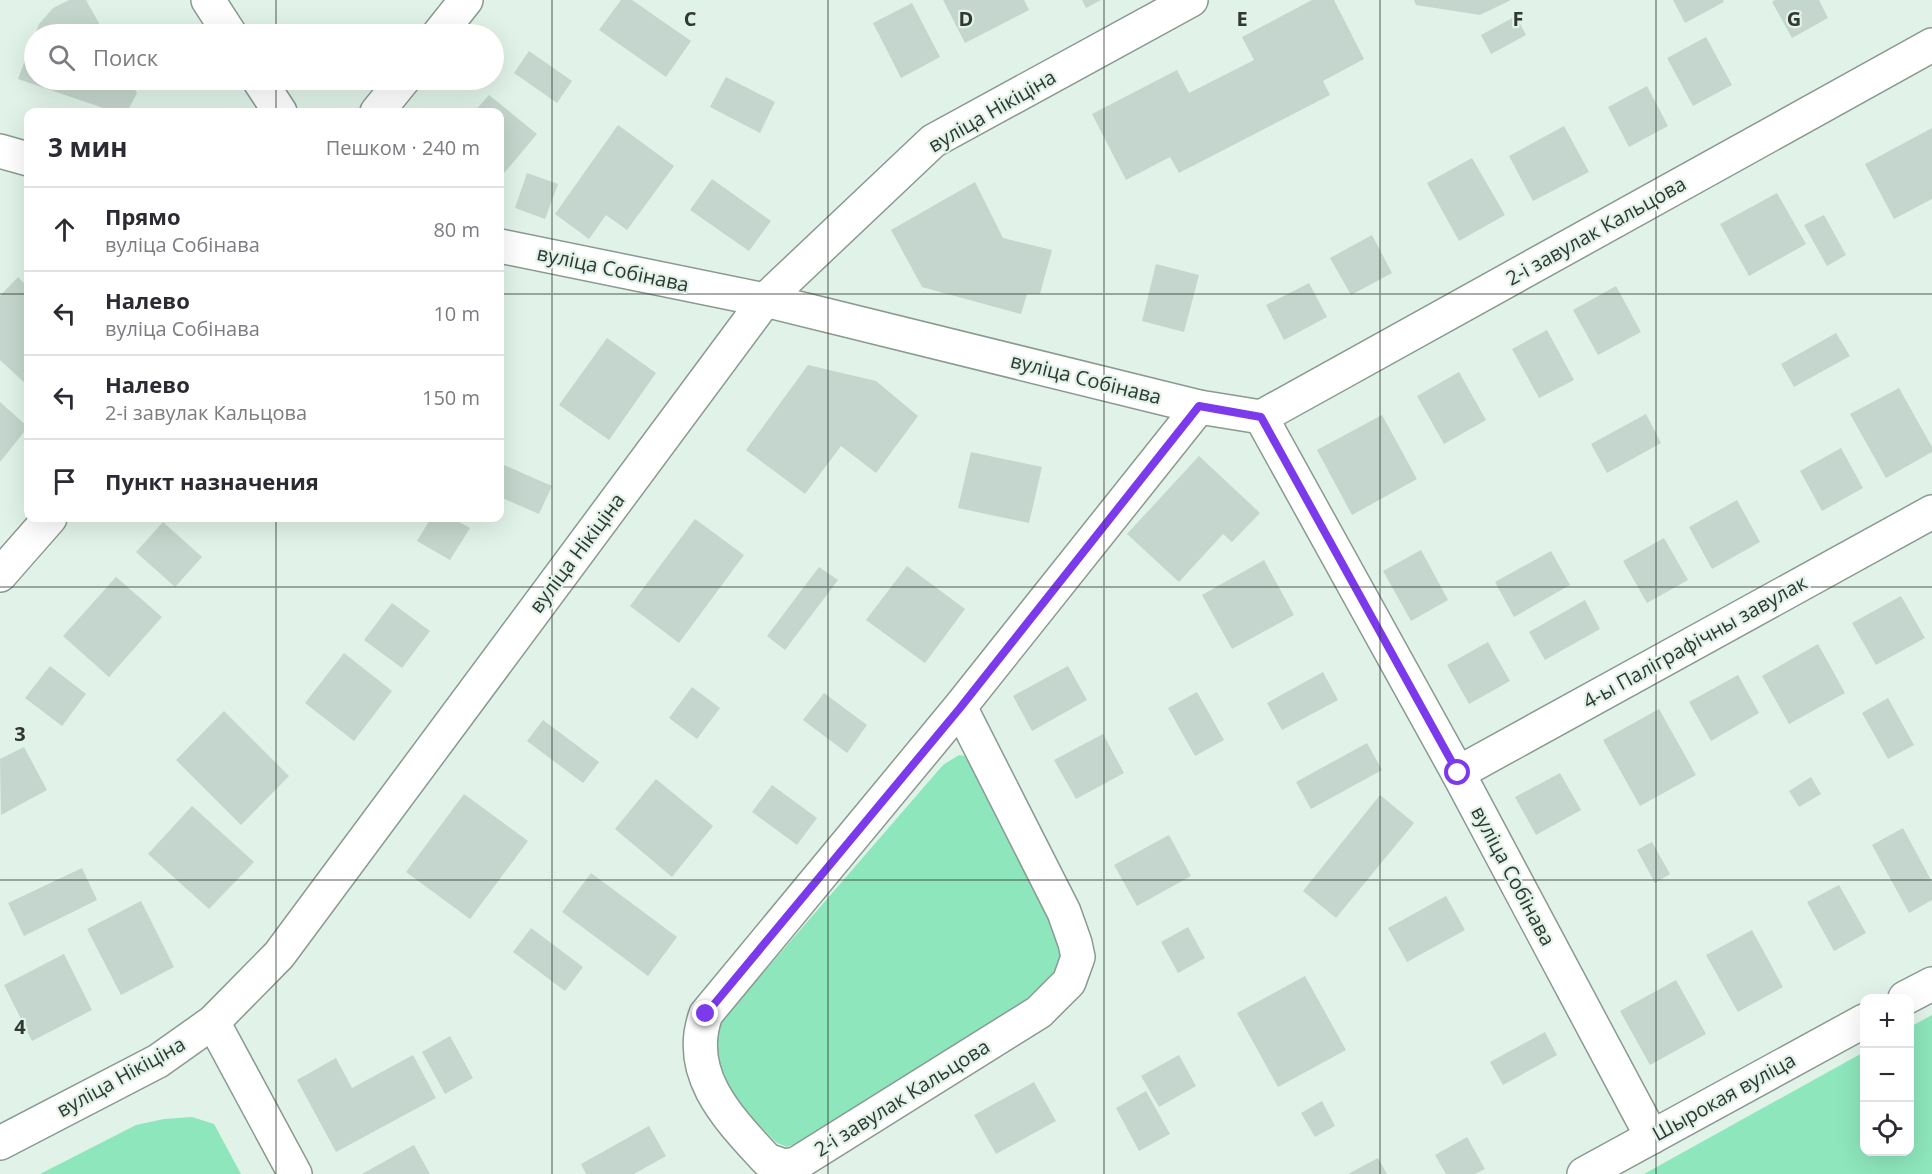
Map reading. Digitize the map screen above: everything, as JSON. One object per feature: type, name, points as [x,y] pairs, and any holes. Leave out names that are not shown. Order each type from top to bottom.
[{"type":"street","points":[[208,0],[224,24]]},
{"type":"street","points":[[447,24],[466,0]]},
{"type":"street","name":"вуліца Нікіціна","points":[[0,1143],[158,1061],[213,1022],[279,955],[765,300],[933,141],[1191,0]]},
{"type":"street","name":"2-і завулак Кальцова","points":[[1261,417],[1932,45]]},
{"type":"street","points":[[266,90],[277,108]]},
{"type":"street","points":[[380,108],[395,90]]},
{"type":"street","points":[[0,150],[24,158]]},
{"type":"street","name":"вуліца Собінава","points":[[504,247],[765,300],[1199,406],[1261,417],[1458,773],[1652,1137]]},
{"type":"street","name":"2-і завулак Кальцова","points":[[960,708],[1064,912],[1078,957],[1070,982],[1059,996],[1039,1012],[796,1164],[774,1164],[767,1160],[714,1098],[700,1059],[699,1040],[706,1014],[960,708],[1199,406]]},
{"type":"street","name":"4-ы Паліграфічны завулак","points":[[1458,773],[1932,512]]},
{"type":"street","points":[[0,575],[46,522]]},
{"type":"street","points":[[1914,994],[1932,984]]},
{"type":"street","points":[[213,1022],[295,1174]]},
{"type":"street","name":"Шырокая вуліца","points":[[1584,1174],[1860,1023]]},
{"type":"green space","points":[[959,755],[965,756],[1060,936],[1059,963],[1051,977],[1031,997],[811,1138],[787,1147],[777,1143],[743,1108],[721,1077],[715,1055],[721,1023],[943,765]]},
{"type":"green space","points":[[1932,1015],[1932,1174],[1644,1174],[1860,1054],[1860,1156],[1914,1156],[1914,1025]]},
{"type":"green space","points":[[192,1117],[214,1124],[241,1174],[40,1174],[136,1125],[164,1119]]},
{"type":"building","points":[[69,0],[86,0],[99,24],[39,24],[53,8]]},
{"type":"building","points":[[621,0],[632,0],[691,41],[666,77],[599,30]]},
{"type":"building","points":[[943,0],[1024,0],[1029,10],[965,43]]},
{"type":"building","points":[[1082,0],[1101,0],[1086,8]]},
{"type":"building","points":[[1312,0],[1334,0],[1364,59],[1323,81],[1330,95],[1179,173],[1170,157],[1126,180],[1092,114],[1177,70],[1189,93],[1254,60],[1242,37]]},
{"type":"building","points":[[1414,0],[1511,0],[1480,15],[1416,5]]},
{"type":"building","points":[[1673,0],[1723,0],[1724,2],[1685,23]]},
{"type":"building","points":[[1775,0],[1819,0],[1828,18],[1792,38],[1772,2]]},
{"type":"building","points":[[912,3],[940,57],[901,78],[873,23]]},
{"type":"building","points":[[1516,16],[1526,35],[1491,54],[1481,35]]},
{"type":"building","points":[[1706,37],[1732,85],[1693,106],[1667,58]]},
{"type":"building","points":[[529,51],[572,81],[557,103],[514,73]]},
{"type":"building","points":[[24,63],[24,81],[18,79]]},
{"type":"building","points":[[726,77],[775,102],[760,133],[710,107]]},
{"type":"building","points":[[1647,86],[1668,126],[1629,147],[1608,107]]},
{"type":"building","points":[[50,90],[135,90],[137,93],[129,108],[103,108]]},
{"type":"building","points":[[489,95],[537,134],[504,173],[504,108],[478,108]]},
{"type":"building","points":[[618,125],[674,166],[627,230],[606,215],[589,239],[555,214]]},
{"type":"building","points":[[1564,126],[1589,172],[1533,201],[1509,156]]},
{"type":"building","points":[[1932,128],[1932,199],[1894,219],[1865,164]]},
{"type":"building","points":[[1472,158],[1505,215],[1459,241],[1427,183]]},
{"type":"building","points":[[527,173],[558,184],[545,219],[515,208]]},
{"type":"building","points":[[712,179],[771,221],[749,251],[690,210]]},
{"type":"building","points":[[975,182],[1003,238],[1052,250],[1040,294],[1027,294],[1021,314],[922,287],[891,230]]},
{"type":"building","points":[[1777,193],[1806,244],[1749,276],[1720,224]]},
{"type":"building","points":[[1824,215],[1846,255],[1827,266],[1804,225]]},
{"type":"building","points":[[1372,235],[1392,273],[1351,295],[1330,258]]},
{"type":"building","points":[[1156,264],[1199,275],[1184,332],[1142,321]]},
{"type":"building","points":[[18,277],[24,283],[24,382],[0,360],[0,296]]},
{"type":"building","points":[[1309,283],[1327,317],[1284,340],[1266,305]]},
{"type":"building","points":[[1616,286],[1641,332],[1598,355],[1573,310]]},
{"type":"building","points":[[1547,330],[1574,380],[1539,398],[1512,349]]},
{"type":"building","points":[[1836,333],[1850,356],[1794,387],[1781,364]]},
{"type":"building","points":[[607,338],[656,373],[609,440],[559,405]]},
{"type":"building","points":[[808,365],[876,381],[918,416],[876,473],[841,446],[805,494],[746,450]]},
{"type":"building","points":[[1459,372],[1486,420],[1444,444],[1417,396]]},
{"type":"building","points":[[1899,388],[1932,447],[1932,452],[1886,478],[1850,414]]},
{"type":"building","points":[[0,402],[24,423],[24,432],[0,462]]},
{"type":"building","points":[[1646,414],[1661,443],[1607,473],[1591,444]]},
{"type":"building","points":[[1382,415],[1417,479],[1352,515],[1317,450]]},
{"type":"building","points":[[1841,448],[1863,488],[1822,511],[1800,471]]},
{"type":"building","points":[[971,452],[1042,467],[1029,523],[958,508]]},
{"type":"building","points":[[1199,456],[1260,513],[1232,542],[1223,534],[1179,582],[1127,534]]},
{"type":"building","points":[[504,465],[552,486],[539,514],[504,499]]},
{"type":"building","points":[[1737,500],[1760,542],[1712,569],[1689,527]]},
{"type":"building","points":[[695,519],[744,555],[679,643],[630,606]]},
{"type":"building","points":[[163,522],[202,557],[175,587],[136,552]]},
{"type":"building","points":[[429,522],[459,522],[470,528],[450,560],[417,541]]},
{"type":"building","points":[[1664,538],[1688,580],[1647,603],[1623,561]]},
{"type":"building","points":[[1421,550],[1448,600],[1411,621],[1383,571]]},
{"type":"building","points":[[1551,551],[1570,585],[1514,617],[1495,582]]},
{"type":"building","points":[[1264,560],[1294,615],[1232,649],[1202,595]]},
{"type":"building","points":[[907,566],[965,609],[925,663],[866,620]]},
{"type":"building","points":[[819,567],[838,580],[785,650],[767,636]]},
{"type":"building","points":[[116,577],[162,617],[109,677],[63,636]]},
{"type":"building","points":[[1901,596],[1925,638],[1876,665],[1852,623]]},
{"type":"building","points":[[1585,600],[1600,629],[1545,660],[1529,632]]},
{"type":"building","points":[[392,603],[430,631],[402,668],[364,640]]},
{"type":"building","points":[[1488,642],[1510,681],[1469,704],[1447,665]]},
{"type":"building","points":[[1818,644],[1845,693],[1789,724],[1762,676]]},
{"type":"building","points":[[344,653],[392,691],[354,741],[305,703]]},
{"type":"building","points":[[50,666],[86,694],[62,726],[25,698]]},
{"type":"building","points":[[1068,666],[1087,700],[1032,731],[1013,696]]},
{"type":"building","points":[[1323,672],[1338,700],[1282,730],[1267,703]]},
{"type":"building","points":[[1738,675],[1759,713],[1711,741],[1689,702]]},
{"type":"building","points":[[692,687],[720,708],[697,739],[669,718]]},
{"type":"building","points":[[1197,692],[1224,740],[1195,756],[1168,708]]},
{"type":"building","points":[[824,693],[867,725],[847,753],[803,720]]},
{"type":"building","points":[[1888,698],[1914,745],[1888,759],[1862,713]]},
{"type":"building","points":[[1659,709],[1696,775],[1640,806],[1603,740]]},
{"type":"building","points":[[224,711],[289,776],[241,825],[176,760]]},
{"type":"building","points":[[543,720],[599,762],[583,783],[527,741]]},
{"type":"building","points":[[1103,734],[1124,773],[1076,799],[1054,760]]},
{"type":"building","points":[[1367,743],[1382,770],[1311,809],[1296,782]]},
{"type":"building","points":[[24,747],[47,790],[1,815],[0,759]]},
{"type":"building","points":[[1560,773],[1581,810],[1536,835],[1515,797]]},
{"type":"building","points":[[1811,777],[1821,794],[1799,807],[1789,791]]},
{"type":"building","points":[[656,779],[713,826],[672,877],[615,829]]},
{"type":"building","points":[[772,785],[817,818],[797,845],[752,812]]},
{"type":"building","points":[[464,794],[528,841],[470,919],[406,872]]},
{"type":"building","points":[[1380,795],[1414,823],[1336,918],[1303,891]]},
{"type":"building","points":[[192,806],[254,862],[209,909],[148,854]]},
{"type":"building","points":[[1903,828],[1932,882],[1932,900],[1909,913],[1872,845]]},
{"type":"building","points":[[1169,835],[1191,876],[1137,906],[1114,865]]},
{"type":"building","points":[[1652,842],[1670,874],[1655,883],[1637,850]]},
{"type":"building","points":[[82,868],[97,900],[24,936],[8,903]]},
{"type":"building","points":[[591,873],[677,937],[648,976],[562,912]]},
{"type":"building","points":[[1839,885],[1866,933],[1834,951],[1807,902]]},
{"type":"building","points":[[1446,896],[1465,930],[1407,962],[1388,928]]},
{"type":"building","points":[[141,901],[174,967],[121,995],[87,929]]},
{"type":"building","points":[[1188,927],[1205,958],[1178,973],[1161,942]]},
{"type":"building","points":[[531,928],[583,967],[565,991],[513,952]]},
{"type":"building","points":[[1752,930],[1783,987],[1738,1012],[1706,955]]},
{"type":"building","points":[[64,954],[92,1010],[32,1041],[4,985]]},
{"type":"building","points":[[1305,976],[1346,1050],[1278,1087],[1237,1013]]},
{"type":"building","points":[[1676,980],[1706,1034],[1650,1065],[1620,1011]]},
{"type":"building","points":[[1545,1032],[1557,1055],[1503,1085],[1490,1062]]},
{"type":"building","points":[[450,1036],[473,1078],[445,1094],[422,1052]]},
{"type":"building","points":[[413,1055],[436,1098],[336,1152],[297,1080],[336,1058],[352,1088]]},
{"type":"building","points":[[1179,1055],[1196,1086],[1159,1107],[1141,1076]]},
{"type":"building","points":[[1034,1082],[1056,1121],[996,1154],[974,1115]]},
{"type":"building","points":[[1146,1091],[1170,1134],[1139,1151],[1116,1108]]},
{"type":"building","points":[[1322,1101],[1335,1126],[1315,1137],[1301,1113]]},
{"type":"building","points":[[649,1126],[666,1156],[634,1174],[586,1174],[581,1164]]},
{"type":"building","points":[[1467,1137],[1485,1169],[1475,1174],[1446,1174],[1435,1155]]},
{"type":"building","points":[[414,1145],[430,1174],[362,1174]]},
{"type":"building","points":[[1378,1158],[1387,1174],[1348,1174]]},
{"type":"route","points":[[706,1014],[960,708],[1199,406],[1261,417],[1458,773]]}]
